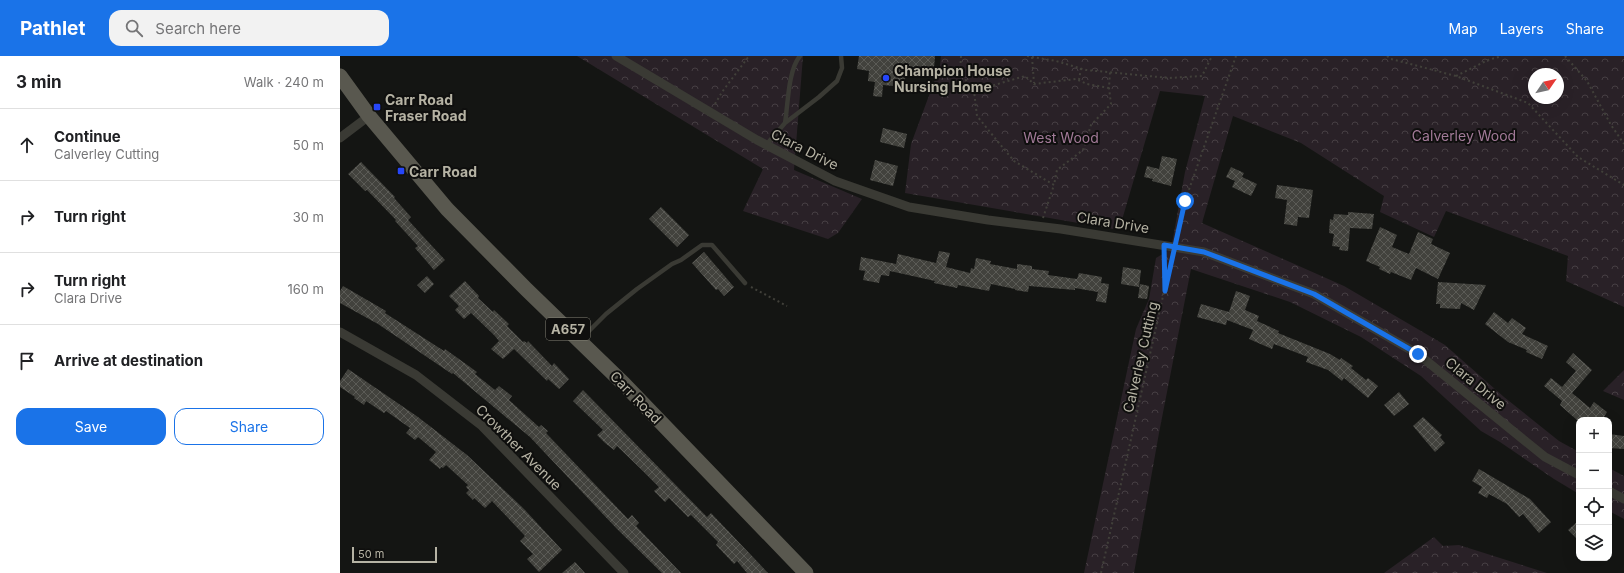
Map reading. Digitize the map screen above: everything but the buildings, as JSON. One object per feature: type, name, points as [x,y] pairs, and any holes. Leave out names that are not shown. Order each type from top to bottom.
[{"type":"main road","name":"Carr Road","points":[[340,76],[369,116],[447,209],[526,289],[624,384],[806,573]]},
{"type":"street","name":"Clara Drive","points":[[616,56],[766,145],[835,181],[909,207],[1160,244],[1204,252],[1314,294],[1418,354],[1545,457],[1576,473]]},
{"type":"street","points":[[340,138],[369,116]]},
{"type":"street","name":"Crowther Avenue","points":[[340,332],[416,375],[482,426],[624,573]]},
{"type":"street","points":[[1612,493],[1624,499]]},
{"type":"lane","points":[[785,123],[791,79],[797,59],[800,56]]},
{"type":"lane","points":[[766,145],[785,123],[837,81],[842,68],[841,56]]},
{"type":"lane","points":[[579,340],[606,314],[637,289],[702,245],[712,245],[745,283]]},
{"type":"path","points":[[710,113],[722,92],[749,56]]},
{"type":"path","points":[[960,56],[960,72],[974,91],[977,116],[1014,161],[1054,185]]},
{"type":"path","points":[[1027,56],[1081,68],[1169,78],[1202,76],[1212,56]]},
{"type":"path","points":[[1176,238],[1185,201],[1236,56]]},
{"type":"path","points":[[1387,56],[1391,59],[1456,76],[1528,103],[1578,157],[1624,185]]},
{"type":"path","points":[[1456,76],[1488,60],[1502,56]]},
{"type":"path","points":[[1565,56],[1587,81],[1611,125],[1624,144]]},
{"type":"path","points":[[1032,57],[1034,84]]},
{"type":"path","points":[[1079,80],[1081,68]]},
{"type":"path","points":[[1040,226],[1058,170],[1083,150],[1090,125],[1111,104],[1109,88],[1110,72]]},
{"type":"path","points":[[974,91],[1025,76],[1034,84]]},
{"type":"path","points":[[1034,84],[1064,79],[1076,79],[1087,84],[1109,88]]},
{"type":"path","points":[[1160,244],[1165,291]]},
{"type":"path","name":"Calverley Cutting","points":[[1101,573],[1173,253]]},
{"type":"path","points":[[756,290],[787,306]]},
{"type":"green space","points":[[577,56],[803,56],[794,170],[862,199],[838,233],[828,239],[743,211],[763,169]]},
{"type":"green space","points":[[941,56],[1624,56],[1624,307],[1566,281],[1568,256],[1446,211],[1434,237],[1380,212],[1384,196],[1301,143],[1233,116],[1202,223],[1344,286],[1445,345],[1504,397],[1559,441],[1576,450],[1576,492],[1481,431],[1421,376],[1361,337],[1290,302],[1191,269],[1159,433],[1134,573],[1084,573],[1136,329],[1149,299],[1156,258],[1171,249],[1185,172],[1205,96],[1160,91],[1119,230],[905,193],[911,144],[940,66]]},
{"type":"green space","points":[[1624,370],[1624,400],[1603,391]]},
{"type":"green space","points":[[1612,470],[1624,476],[1624,519],[1612,513]]},
{"type":"green space","points":[[1434,537],[1443,546],[1459,545],[1547,573],[1384,573]]},
{"type":"place","name":"Champion House Nursing Home","points":[[886,78]]},
{"type":"place","name":"Carr Road Fraser Road","points":[[377,107]]},
{"type":"place","name":"Carr Road","points":[[401,171]]},
{"type":"route","points":[[1185,201],[1165,291],[1164,245],[1204,252],[1314,294],[1418,354]]},
{"type":"park label","name":"Calverley Wood","points":[[1464,135]]},
{"type":"park label","name":"West Wood","points":[[1061,137]]}]
